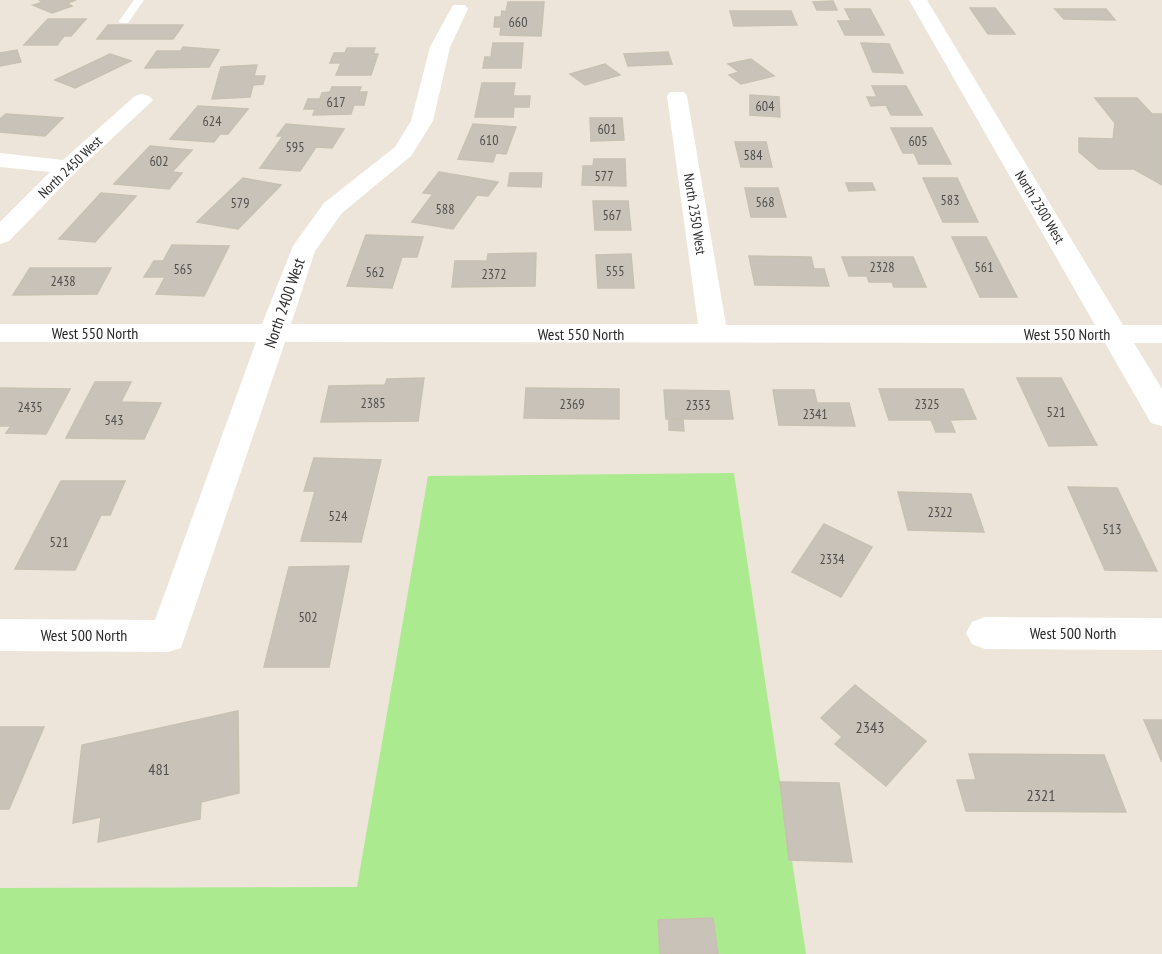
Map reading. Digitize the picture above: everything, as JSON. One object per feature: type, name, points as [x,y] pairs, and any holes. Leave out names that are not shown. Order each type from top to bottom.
[{"type":"street","name":"North 2300 West","points":[[918,0],[1162,415]]},
{"type":"street","name":"North 2400 West","points":[[168,636],[302,251],[333,208],[403,151],[422,121],[440,47],[459,9]]},
{"type":"street","name":"North 2350 West","points":[[677,96],[713,333]]},
{"type":"street","name":"North 2450 West","points":[[0,236],[68,167],[142,100]]},
{"type":"street","points":[[0,160],[68,167]]},
{"type":"street","name":"West 550 North","points":[[0,333],[1162,334]]},
{"type":"street","name":"West 500 North","points":[[985,633],[1162,634]]},
{"type":"street","name":"West 500 North","points":[[0,635],[168,636]]},
{"type":"lane","points":[[124,21],[139,0]]},
{"type":"green space","points":[[734,473],[806,954],[0,954],[0,888],[357,887],[428,476]]},
{"type":"building","points":[[39,0],[76,0],[67,3],[72,6],[52,13],[33,5],[43,2]]},
{"type":"building","points":[[833,1],[837,10],[817,10],[813,2]]},
{"type":"building","points":[[508,2],[544,2],[541,36],[500,35],[501,27],[494,27],[495,17],[501,17],[502,11],[506,12]]},
{"type":"building","points":[[970,8],[995,8],[1015,34],[988,34]]},
{"type":"building","points":[[845,9],[870,9],[884,35],[845,35],[838,21],[851,21]]},
{"type":"building","points":[[1055,9],[1106,9],[1115,20],[1064,19]]},
{"type":"building","points":[[730,11],[791,11],[797,25],[734,26]]},
{"type":"building","points":[[48,19],[86,19],[71,36],[64,36],[57,45],[24,45]]},
{"type":"building","points":[[108,25],[183,25],[173,39],[97,39]]},
{"type":"building","points":[[493,43],[523,43],[521,68],[483,68],[485,57],[491,57]]},
{"type":"building","points":[[861,43],[889,44],[903,73],[873,72]]},
{"type":"building","points":[[183,47],[219,50],[209,67],[145,68],[157,51],[181,51]]},
{"type":"building","points":[[347,48],[375,48],[373,54],[378,54],[371,75],[336,75],[341,63],[330,63],[334,53],[345,53]]},
{"type":"building","points":[[17,50],[21,62],[0,66],[0,53]]},
{"type":"building","points":[[668,52],[672,64],[628,66],[624,54]]},
{"type":"building","points":[[110,54],[131,61],[75,88],[55,80]]},
{"type":"building","points":[[751,59],[774,76],[741,84],[729,75],[739,72],[728,64]]},
{"type":"building","points":[[605,64],[620,75],[585,85],[570,74]]},
{"type":"building","points":[[257,65],[254,76],[265,76],[263,84],[253,85],[250,97],[212,99],[221,67]]},
{"type":"building","points":[[482,83],[515,83],[513,96],[530,96],[529,107],[514,107],[513,117],[475,117]]},
{"type":"building","points":[[872,86],[906,86],[922,115],[891,115],[886,105],[871,106],[867,97],[877,97]]},
{"type":"building","points":[[332,87],[361,87],[359,92],[367,92],[364,105],[354,105],[351,114],[313,115],[315,109],[304,109],[308,99],[320,99],[322,93],[330,92]]},
{"type":"building","points":[[750,95],[779,97],[780,117],[750,115]]},
{"type":"building","points":[[1095,98],[1137,98],[1152,114],[1162,114],[1162,185],[1134,169],[1099,169],[1079,152],[1079,138],[1113,139],[1115,123]]},
{"type":"building","points":[[198,106],[248,109],[228,134],[220,134],[214,142],[170,139]]},
{"type":"building","points":[[6,114],[63,118],[45,136],[0,132],[0,119]]},
{"type":"building","points":[[590,118],[622,118],[624,140],[591,141]]},
{"type":"building","points":[[286,124],[344,129],[332,148],[316,147],[300,171],[260,168],[283,136],[277,136]]},
{"type":"building","points":[[473,124],[516,127],[506,154],[496,153],[493,162],[458,159]]},
{"type":"building","points":[[891,128],[932,128],[951,164],[919,164],[914,153],[903,153]]},
{"type":"building","points":[[735,142],[766,142],[772,167],[741,167]]},
{"type":"building","points":[[150,146],[192,150],[172,172],[182,173],[169,189],[114,184]]},
{"type":"building","points":[[594,159],[625,159],[626,186],[582,185],[583,166],[593,166]]},
{"type":"building","points":[[439,172],[498,182],[488,196],[477,195],[453,229],[412,222],[433,194],[423,193]]},
{"type":"building","points":[[510,173],[542,173],[541,187],[508,186]]},
{"type":"building","points":[[243,178],[281,185],[238,229],[197,222]]},
{"type":"building","points":[[923,178],[957,178],[978,222],[943,222]]},
{"type":"building","points":[[846,183],[872,183],[875,190],[849,191]]},
{"type":"building","points":[[745,188],[778,188],[786,217],[751,217]]},
{"type":"building","points":[[101,193],[136,196],[95,242],[59,239]]},
{"type":"building","points":[[593,201],[628,201],[631,230],[595,230]]},
{"type":"building","points":[[366,235],[423,237],[417,257],[402,257],[392,288],[347,286]]},
{"type":"building","points":[[952,237],[986,237],[1017,297],[980,297]]},
{"type":"building","points":[[172,245],[229,246],[204,296],[156,294],[165,277],[144,277],[154,261],[163,261]]},
{"type":"building","points":[[536,253],[535,286],[452,287],[455,261],[487,261],[488,254]]},
{"type":"building","points":[[631,254],[634,288],[598,288],[596,255]]},
{"type":"building","points":[[749,256],[811,257],[814,269],[824,269],[829,286],[755,285]]},
{"type":"building","points":[[842,257],[913,257],[926,287],[894,287],[892,282],[869,282],[867,276],[849,276]]},
{"type":"building","points":[[30,268],[111,268],[97,294],[13,295]]},
{"type":"building","points":[[424,378],[418,421],[321,422],[329,386],[385,385],[387,379]]},
{"type":"building","points":[[1017,378],[1061,378],[1097,445],[1049,446]]},
{"type":"building","points":[[95,382],[131,382],[121,402],[161,403],[144,439],[66,438]]},
{"type":"building","points":[[0,388],[70,389],[46,434],[6,433],[11,426],[0,426]]},
{"type":"building","points":[[526,388],[619,389],[619,419],[524,418]]},
{"type":"building","points":[[879,389],[963,389],[976,419],[950,420],[955,432],[936,432],[931,420],[889,420]]},
{"type":"building","points":[[664,390],[729,391],[733,419],[666,419]]},
{"type":"building","points":[[773,390],[814,390],[817,403],[849,403],[855,426],[779,425]]},
{"type":"building","points":[[669,420],[683,420],[684,431],[669,430]]},
{"type":"building","points":[[314,458],[381,460],[361,542],[301,541],[315,491],[304,491]]},
{"type":"building","points":[[61,481],[125,481],[110,515],[101,515],[75,570],[15,569]]},
{"type":"building","points":[[1068,487],[1117,488],[1157,571],[1105,570]]},
{"type":"building","points":[[898,492],[971,494],[984,532],[908,530]]},
{"type":"building","points":[[824,524],[872,547],[841,597],[792,572]]},
{"type":"building","points":[[349,566],[329,667],[264,667],[289,567]]},
{"type":"building","points":[[855,685],[926,741],[886,786],[835,744],[842,737],[821,718]]},
{"type":"building","points":[[238,711],[239,793],[201,802],[200,819],[98,842],[101,817],[73,823],[82,745]]},
{"type":"building","points":[[1144,720],[1162,720],[1162,762]]},
{"type":"building","points":[[0,727],[44,727],[9,809],[0,809]]},
{"type":"building","points":[[969,754],[1104,755],[1126,812],[966,811],[957,780],[976,780]]},
{"type":"building","points":[[780,782],[839,783],[852,862],[789,860]]},
{"type":"building","points":[[713,918],[718,954],[660,954],[658,920]]}]
